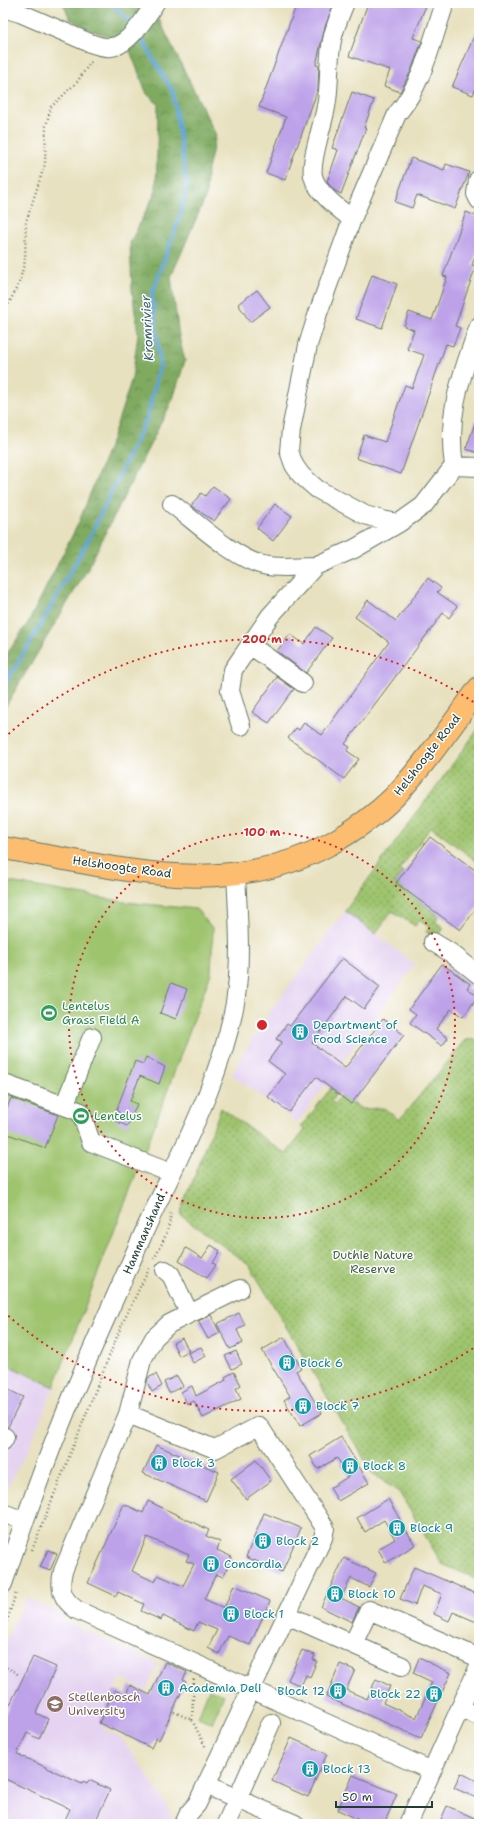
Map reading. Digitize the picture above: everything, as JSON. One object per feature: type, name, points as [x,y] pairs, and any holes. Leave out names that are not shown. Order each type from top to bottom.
[{"type":"main road","name":"Helshoogte Road","points":[[3,848],[152,874],[190,876],[236,874],[272,868],[294,861],[348,834],[373,816],[393,798],[412,777],[479,688]]},
{"type":"street","points":[[3,8],[20,13],[100,46],[112,47],[121,43],[136,29],[155,3]]},
{"type":"street","points":[[345,3],[332,38],[330,84],[313,163],[313,177],[334,205],[352,219]]},
{"type":"street","points":[[398,523],[382,520],[365,514],[317,488],[301,475],[294,465],[289,451],[291,430],[308,345],[352,219],[397,114],[408,101],[418,80],[445,3]]},
{"type":"street","points":[[478,180],[476,194],[479,200]]},
{"type":"street","points":[[241,726],[232,700],[230,686],[233,670],[288,594],[315,566],[354,549],[398,523],[422,506],[454,466],[450,442],[452,412],[460,380],[479,326]]},
{"type":"street","points":[[454,466],[479,467]]},
{"type":"street","points":[[172,504],[224,544],[262,565],[315,566]]},
{"type":"street","points":[[250,645],[303,683]]},
{"type":"street","name":"Hammanshand","points":[[10,1587],[23,1526],[79,1378],[171,1173],[203,1106],[224,1050],[235,1002],[240,956],[236,874]]},
{"type":"street","points":[[433,942],[452,953],[479,974]]},
{"type":"street","points":[[64,1106],[92,1037]]},
{"type":"street","points":[[7,1085],[81,1112],[91,1142],[171,1173]]},
{"type":"street","points":[[165,1270],[171,1275],[189,1313]]},
{"type":"street","points":[[240,1288],[169,1324],[154,1338],[146,1351],[128,1414],[63,1571],[60,1585],[63,1597],[77,1610],[432,1771]]},
{"type":"street","points":[[128,1414],[215,1450],[259,1426],[325,1528],[323,1538],[252,1690],[197,1804],[186,1823]]},
{"type":"street","points":[[3,1513],[23,1526]]},
{"type":"street","points":[[3,1522],[23,1526]]},
{"type":"street","points":[[353,1644],[369,1610],[479,1658]]},
{"type":"street","points":[[287,1615],[402,1666]]},
{"type":"street","points":[[408,1824],[479,1666]]},
{"type":"street","points":[[460,1708],[479,1716]]},
{"type":"street","points":[[226,1824],[271,1723]]},
{"type":"street","points":[[206,1785],[295,1824]]},
{"type":"path","points":[[3,315],[20,283],[25,260],[26,222],[45,164],[46,126],[51,107],[77,82],[100,46]]},
{"type":"path","points":[[29,1557],[122,1324],[138,1288],[164,1239],[170,1220],[171,1208]]},
{"type":"path","points":[[3,1632],[10,1587]]},
{"type":"path","points":[[3,1666],[16,1672],[18,1675]]},
{"type":"path","points":[[195,1670],[192,1720],[206,1749]]},
{"type":"path","points":[[174,1712],[192,1720]]},
{"type":"shaded area","points":[[345,911],[415,964],[297,1123],[232,1075],[243,1054],[269,1013]]},
{"type":"shaded area","points":[[3,1363],[54,1387],[29,1447],[3,1495]]},
{"type":"shaded area","name":"Stellenbosch University","points":[[26,1598],[63,1615],[65,1621],[158,1664],[146,1690],[120,1678],[99,1723],[108,1732],[121,1738],[142,1767],[170,1811],[172,1816],[169,1824],[3,1824],[3,1647]]},
{"type":"green space","points":[[63,3],[151,3],[216,135],[207,174],[206,196],[171,277],[179,336],[185,361],[173,399],[87,570],[3,711],[3,660],[29,621],[78,524],[112,439],[132,378],[138,334],[132,290],[130,243],[156,191],[158,104],[147,94],[126,41],[92,31],[70,19]]},
{"type":"green space","points":[[479,728],[479,863],[431,827],[399,870],[403,873],[395,883],[439,916],[435,921],[444,928],[437,938],[426,932],[429,927],[419,920],[415,926],[392,911],[375,934],[345,911]]},
{"type":"green space","name":"Lentelus","points":[[3,881],[125,902],[196,909],[213,929],[211,973],[145,1151],[54,1387],[3,1363]]},
{"type":"green space","name":"Duthie Nature Reserve","points":[[479,1039],[479,1580],[442,1564],[399,1492],[373,1474],[250,1266],[180,1214],[221,1108],[286,1154],[305,1130],[301,1127],[331,1088],[337,1093],[331,1101],[334,1104],[340,1096],[362,1109],[384,1108],[399,1120],[466,1040]]},
{"type":"green space","points":[[209,1689],[224,1695],[212,1723],[198,1717]]},
{"type":"building","points":[[297,3],[334,3],[325,27],[316,65],[319,66],[318,89],[285,180],[266,173],[286,117],[259,107]]},
{"type":"building","points":[[368,3],[427,3],[413,38],[422,41],[411,71],[400,92],[384,86],[390,70],[349,56]]},
{"type":"building","points":[[479,25],[479,81],[473,95],[452,87]]},
{"type":"building","points":[[352,92],[374,100],[364,128],[366,128],[341,194],[335,191],[327,182],[338,150],[332,148]]},
{"type":"building","points":[[411,158],[444,170],[446,164],[469,172],[455,209],[417,195],[412,208],[395,202]]},
{"type":"building","points":[[466,212],[479,217],[479,247],[472,265],[476,266],[455,326],[460,328],[453,346],[446,344],[401,474],[356,458],[364,435],[385,442],[405,385],[412,388],[424,355],[407,349],[414,330],[404,326],[409,312],[432,320],[447,277],[443,276]]},
{"type":"building","points":[[372,275],[397,284],[382,328],[356,319]]},
{"type":"building","points":[[257,290],[270,307],[250,322],[238,304]]},
{"type":"building","points":[[477,417],[479,417],[479,453],[466,449]]},
{"type":"building","points":[[213,486],[231,499],[214,521],[191,506],[201,493],[205,496]]},
{"type":"building","points":[[275,504],[292,516],[273,541],[257,528]]},
{"type":"building","points":[[428,578],[441,588],[437,592],[457,606],[449,618],[443,613],[345,744],[350,747],[347,751],[359,759],[344,779],[288,738],[296,728],[299,730],[304,723],[322,735],[389,642],[355,617],[368,600],[396,621]]},
{"type":"building","points":[[316,627],[332,638],[306,673],[277,651],[290,634],[304,644]]},
{"type":"building","points":[[277,677],[294,689],[269,723],[252,712]]},
{"type":"building","points":[[430,837],[479,873],[479,905],[460,930],[396,883]]},
{"type":"building","name":"Department of Food Science","points":[[342,958],[380,987],[364,1009],[347,996],[312,1043],[345,1068],[383,1019],[404,1035],[351,1104],[316,1077],[289,1112],[268,1097],[285,1074],[268,1061],[282,1042],[276,1039],[287,1024],[290,1026]]},
{"type":"building","points":[[442,964],[470,984],[467,988],[478,996],[463,1017],[451,1009],[436,1029],[448,1038],[442,1046],[410,1023],[416,1014],[409,1009]]},
{"type":"building","points":[[171,983],[187,989],[176,1019],[160,1013]]},
{"type":"building","points":[[146,1057],[165,1067],[159,1084],[140,1076],[130,1101],[137,1104],[127,1126],[116,1121],[119,1112],[116,1111],[135,1061],[143,1064]]},
{"type":"building","points":[[11,1098],[58,1115],[45,1148],[3,1132],[3,1118]]},
{"type":"building","points":[[211,1245],[220,1251],[213,1263],[216,1265],[207,1278],[179,1261],[186,1248],[202,1258]]},
{"type":"building","points":[[239,1313],[245,1325],[237,1330],[243,1343],[230,1349],[217,1324]]},
{"type":"building","points":[[211,1315],[220,1333],[208,1339],[198,1321]]},
{"type":"building","points":[[284,1337],[301,1368],[296,1371],[322,1413],[300,1426],[284,1400],[290,1396],[262,1350]]},
{"type":"building","points":[[182,1338],[189,1351],[179,1356],[173,1343]]},
{"type":"building","points":[[201,1347],[206,1356],[193,1363],[188,1353]]},
{"type":"building","points":[[236,1351],[242,1364],[232,1369],[225,1356]]},
{"type":"building","points":[[234,1372],[241,1385],[236,1388],[241,1399],[203,1418],[194,1401],[187,1404],[181,1392],[192,1386],[196,1396],[226,1380],[225,1377]]},
{"type":"building","points":[[156,1374],[162,1386],[152,1392],[147,1382],[148,1378]]},
{"type":"building","points":[[177,1376],[183,1386],[169,1393],[164,1382]]},
{"type":"building","points":[[3,1387],[23,1397],[8,1427],[3,1427]]},
{"type":"building","name":"Block 8","points":[[341,1437],[369,1483],[338,1501],[330,1488],[349,1476],[337,1458],[318,1469],[310,1456]]},
{"type":"building","points":[[156,1445],[219,1472],[206,1501],[143,1473]]},
{"type":"building","points":[[256,1460],[271,1481],[246,1499],[231,1479]]},
{"type":"building","name":"Block 9","points":[[388,1499],[415,1545],[386,1563],[378,1549],[395,1539],[384,1520],[365,1532],[357,1518]]},
{"type":"building","name":"Concordia","points":[[148,1501],[209,1530],[206,1536],[220,1542],[217,1550],[232,1557],[223,1577],[216,1574],[204,1599],[224,1608],[234,1585],[270,1601],[250,1645],[228,1636],[219,1654],[208,1648],[217,1630],[198,1622],[194,1631],[163,1616],[161,1620],[141,1611],[144,1604],[118,1592],[116,1596],[88,1583],[124,1504],[143,1513]],"holes":[[[147,1537],[189,1555],[186,1561],[194,1564],[183,1586],[158,1575],[155,1582],[132,1571]]]},
{"type":"building","name":"Block 2","points":[[264,1513],[301,1528],[282,1572],[246,1557]]},
{"type":"building","points":[[48,1550],[57,1554],[50,1571],[40,1567]]},
{"type":"building","name":"Block 10","points":[[344,1558],[376,1573],[369,1587],[351,1578],[341,1598],[359,1607],[352,1622],[321,1607]]},
{"type":"building","points":[[414,1567],[479,1595],[479,1623],[453,1612],[449,1621],[434,1614],[442,1594],[422,1586],[415,1605],[400,1599]]},
{"type":"building","points":[[302,1650],[315,1655],[313,1660],[317,1661],[310,1677],[306,1675],[301,1686],[288,1680]]},
{"type":"building","points":[[33,1657],[56,1667],[36,1713],[48,1719],[39,1739],[27,1733],[17,1754],[82,1784],[83,1782],[87,1784],[89,1780],[110,1790],[94,1824],[63,1824],[70,1809],[3,1778],[3,1719]]},
{"type":"building","points":[[419,1658],[451,1673],[421,1738],[326,1697],[340,1664],[355,1670],[346,1690],[367,1699],[376,1679],[390,1686],[383,1703],[416,1718],[432,1682],[413,1673]]},
{"type":"building","points":[[165,1662],[187,1672],[183,1680],[186,1682],[159,1740],[156,1738],[151,1748],[99,1723],[114,1690],[126,1695],[130,1685],[150,1695]]},
{"type":"building","name":"Block 13","points":[[291,1738],[327,1754],[308,1797],[272,1781]]},
{"type":"building","points":[[461,1773],[479,1782],[479,1799],[454,1788]]},
{"type":"building","points":[[353,1775],[397,1794],[384,1824],[368,1824],[338,1810]]},
{"type":"building","points":[[447,1806],[479,1820],[479,1824],[446,1824],[440,1822]]},
{"type":"waterway","name":"Kromrivier","points":[[112,3],[133,26]]},
{"type":"waterway","name":"Kromrivier","points":[[3,687],[39,628],[91,535],[148,415],[160,364],[152,294],[179,219],[187,187],[173,92],[138,33]]},
{"type":"place","name":"Lentelus Grass Field A","points":[[49,1013]]},
{"type":"place","name":"Department of Food Science","points":[[300,1032]]},
{"type":"place","name":"Lentelus","points":[[81,1116]]},
{"type":"place","name":"Block 6","points":[[287,1363]]},
{"type":"place","name":"Block 7","points":[[303,1406]]},
{"type":"place","name":"Block 3","points":[[159,1463]]},
{"type":"place","name":"Block 8","points":[[350,1466]]},
{"type":"place","name":"Block 9","points":[[397,1528]]},
{"type":"place","name":"Block 2","points":[[263,1541]]},
{"type":"place","name":"Concordia","points":[[211,1564]]},
{"type":"place","name":"Block 10","points":[[335,1594]]},
{"type":"place","name":"Block 1","points":[[231,1614]]},
{"type":"place","name":"Academia Deli","points":[[166,1688]]},
{"type":"place","name":"Block 12","points":[[338,1691]]},
{"type":"place","name":"Block 22","points":[[434,1694]]},
{"type":"place","name":"Stellenbosch University","points":[[55,1704]]},
{"type":"place","name":"Block 13","points":[[310,1769]]}]
